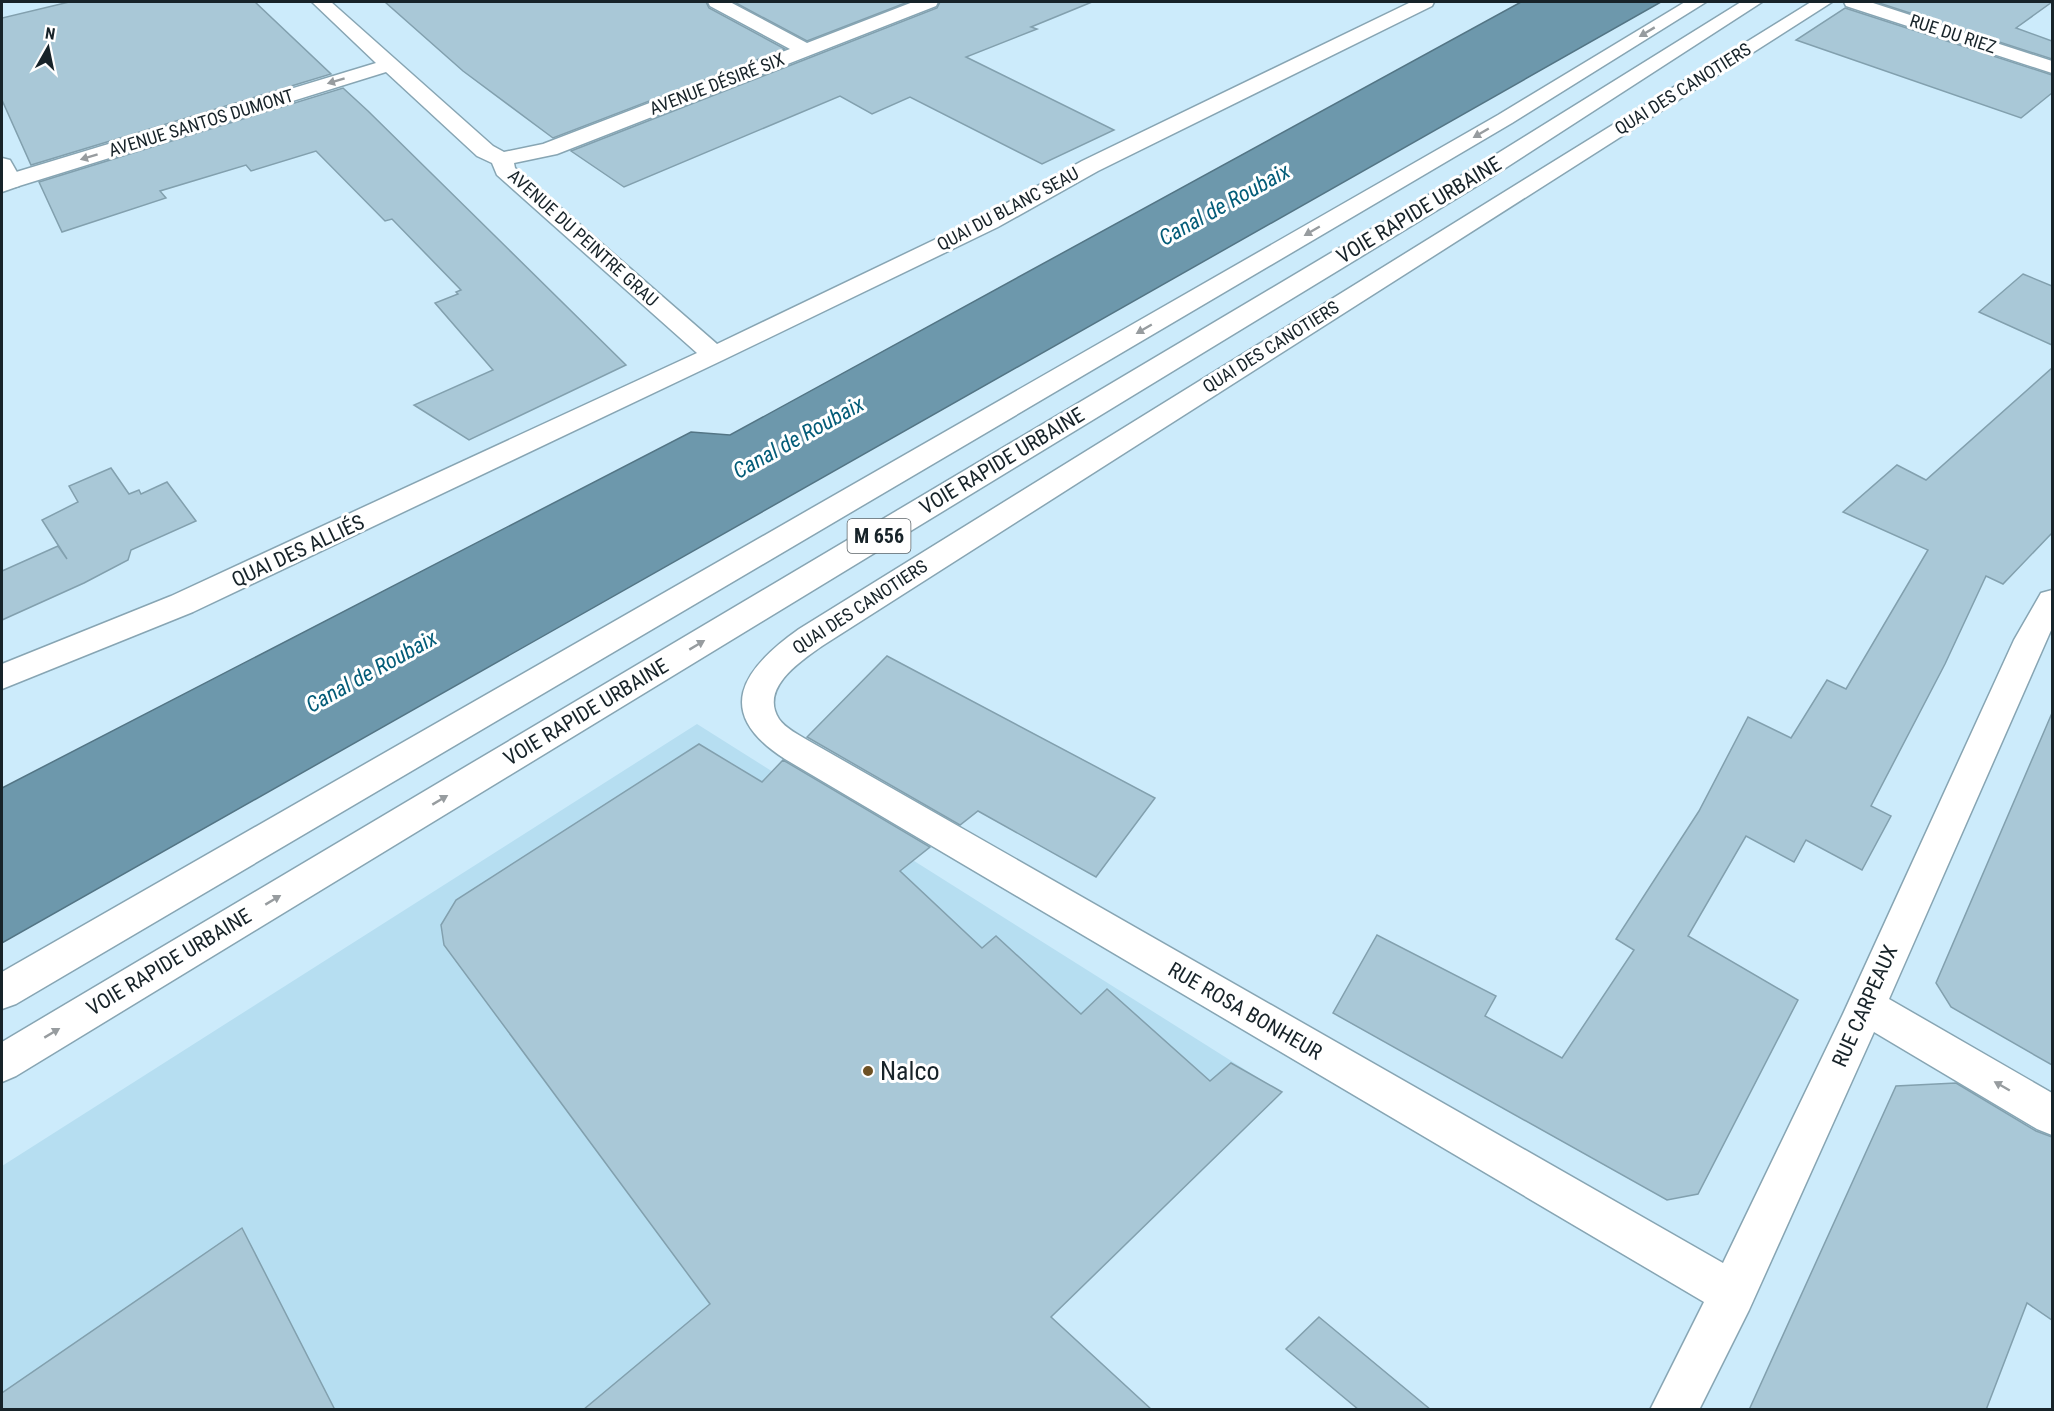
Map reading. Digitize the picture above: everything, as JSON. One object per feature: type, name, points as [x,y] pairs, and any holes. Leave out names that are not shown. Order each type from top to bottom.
[{"type":"main road","name":"AVENUE DU PEINTRE GRAU","points":[[321,2],[392,64],[484,151],[502,159],[505,170],[714,355]]},
{"type":"main road","points":[[717,2],[806,50]]},
{"type":"main road","name":"AVENUE DÉSIRÉ SIX","points":[[502,159],[549,149],[929,2]]},
{"type":"main road","name":"QUAI DU BLANC SEAU","points":[[590,414],[990,222],[1090,166],[1425,2]]},
{"type":"main road","name":"VOIE RAPIDE URBAINE","points":[[2,992],[1506,119],[1697,2]]},
{"type":"main road","name":"VOIE RAPIDE URBAINE","points":[[2,1063],[1482,173],[1752,2]]},
{"type":"main road","name":"QUAI DES CANOTIERS","points":[[762,721],[758,707],[759,691],[766,675],[783,658],[838,619],[1823,2]]},
{"type":"main road","name":"RUE DU RIEZ","points":[[1853,2],[2052,67]]},
{"type":"main road","name":"AVENUE SANTOS DUMONT","points":[[5,177],[392,64]]},
{"type":"main road","name":"QUAI DES ALLIÉS","points":[[2,677],[182,604],[590,414]]},
{"type":"main road","name":"RUE CARPEAUX","points":[[1674,1410],[1733,1294],[1866,1006],[2030,640],[2052,601]]},
{"type":"main road","name":"RUE ROSA BONHEUR","points":[[762,721],[773,734],[796,750],[1733,1294]]},
{"type":"main road","points":[[1866,1006],[2052,1115]]},
{"type":"shaded area","points":[[697,724],[1260,1079],[1000,1366],[1046,1409],[2,1410],[2,1166]]},
{"type":"water","name":"Canal de Roubaix","points":[[1521,2],[1661,2],[2,943],[2,788],[691,432],[730,435]]},
{"type":"building","points":[[69,2],[255,2],[331,74],[31,165],[2,100],[2,18]]},
{"type":"building","points":[[385,2],[706,2],[709,8],[785,49],[553,138],[463,71]]},
{"type":"building","points":[[734,2],[908,2],[807,41]]},
{"type":"building","points":[[940,2],[1092,2],[1031,27],[1037,29],[966,57],[1114,130],[1042,164],[910,97],[872,114],[840,96],[624,187],[571,151],[937,8]]},
{"type":"building","points":[[1876,2],[2052,2],[2016,28],[2052,41],[2052,59]]},
{"type":"building","points":[[1845,8],[2052,75],[2052,93],[2021,118],[1796,40]]},
{"type":"building","points":[[343,88],[626,365],[469,440],[414,405],[493,370],[435,303],[458,294],[456,292],[461,290],[392,219],[385,221],[316,151],[251,171],[246,165],[160,191],[166,198],[62,232],[39,182]]},
{"type":"building","points":[[2023,274],[2052,286],[2052,345],[1979,312]]},
{"type":"building","points":[[2052,368],[2052,533],[2003,584],[1986,576],[1945,664],[1871,806],[1891,816],[1862,870],[1806,840],[1794,862],[1746,836],[1688,936],[1798,1000],[1698,1194],[1667,1200],[1333,1013],[1377,935],[1496,996],[1485,1016],[1562,1058],[1634,950],[1616,939],[1699,811],[1748,717],[1791,738],[1827,680],[1846,689],[1928,550],[1843,512],[1897,465],[1926,480]]},
{"type":"building","points":[[111,468],[129,494],[139,490],[141,494],[167,482],[196,521],[131,550],[128,560],[84,583],[2,620],[2,571],[58,546],[67,559],[42,520],[78,502],[69,486]]},
{"type":"building","points":[[887,656],[1155,798],[1096,877],[978,811],[960,825],[807,737]]},
{"type":"building","points":[[2052,713],[2052,1065],[1951,1007],[1936,983]]},
{"type":"building","name":"Nalco","points":[[699,744],[762,782],[783,760],[930,847],[900,871],[982,948],[996,936],[1081,1014],[1107,989],[1210,1081],[1231,1063],[1282,1092],[1051,1317],[1152,1410],[583,1410],[710,1304],[444,945],[441,925],[456,900]]},
{"type":"building","points":[[1956,1083],[2036,1131],[2052,1137],[2052,1320],[2027,1303],[1986,1410],[1749,1410],[1896,1086]]},
{"type":"building","points":[[242,1228],[335,1410],[2,1410],[2,1393]]},
{"type":"building","points":[[1319,1317],[1431,1410],[1359,1410],[1286,1349]]},
{"type":"place","name":"Nalco","points":[[868,1071]]}]
